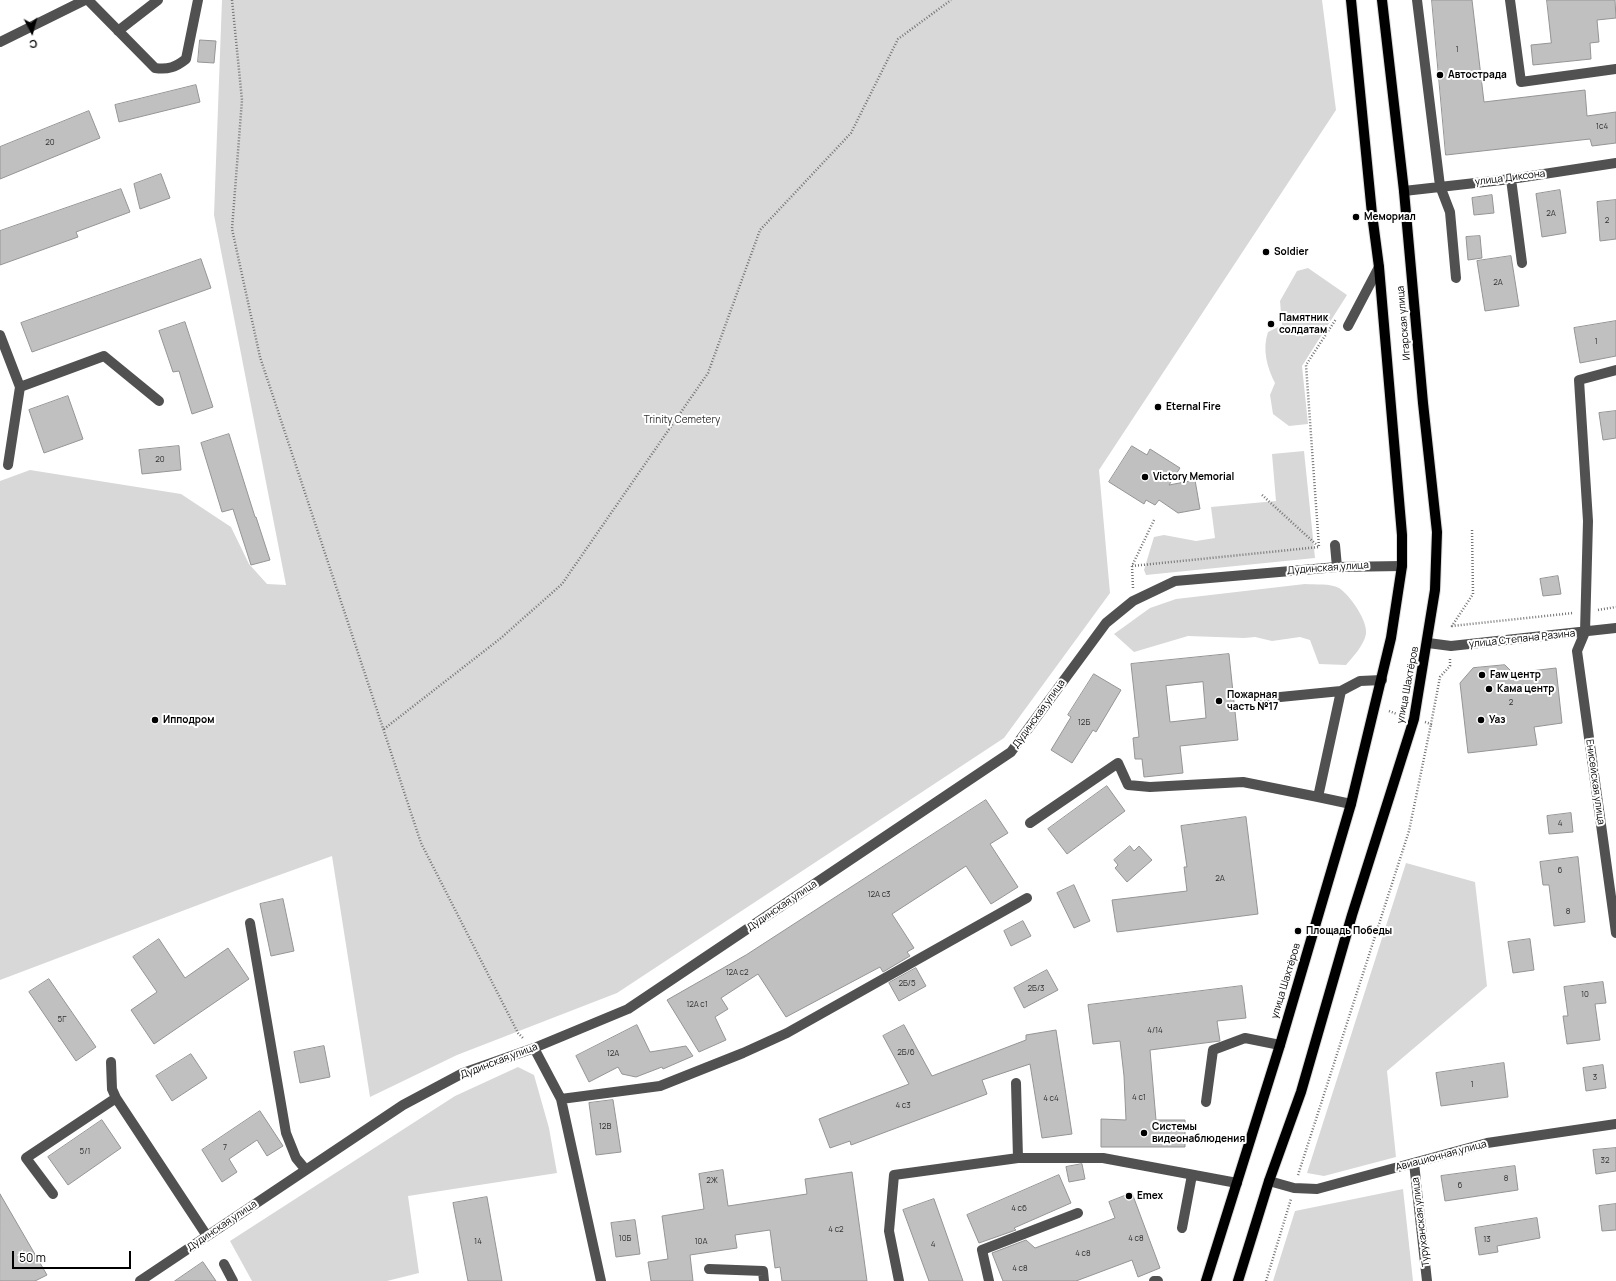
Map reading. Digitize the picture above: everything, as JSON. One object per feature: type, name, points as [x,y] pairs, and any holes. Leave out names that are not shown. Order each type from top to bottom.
[{"type":"main road","name":"Игарская улица","points":[[1351,0],[1372,214],[1379,267],[1402,535],[1402,566],[1391,638]]},
{"type":"main road","name":"Игарская улица","points":[[1382,0],[1404,191],[1437,532],[1436,590],[1428,644]]},
{"type":"main road","name":"улица Шахтёров","points":[[1206,1281],[1280,1045],[1351,804],[1391,638]]},
{"type":"main road","name":"улица Шахтёров","points":[[1238,1281],[1269,1181],[1301,1092],[1352,915],[1414,719],[1428,644]]},
{"type":"street","points":[[0,42],[86,0],[155,68],[165,70],[178,65],[186,59],[198,0]]},
{"type":"street","points":[[118,31],[158,0]]},
{"type":"street","points":[[1417,0],[1440,186],[1450,212],[1456,278]]},
{"type":"street","points":[[1510,0],[1521,82],[1616,69]]},
{"type":"street","name":"улица Диксона","points":[[1404,191],[1616,163]]},
{"type":"street","points":[[1511,178],[1522,263]]},
{"type":"street","points":[[1348,326],[1379,267]]},
{"type":"street","points":[[0,335],[20,386],[8,465]]},
{"type":"street","points":[[20,386],[104,356],[159,401]]},
{"type":"street","points":[[1585,632],[1584,612],[1588,521],[1579,380],[1616,370]]},
{"type":"street","points":[[1335,545],[1337,566]]},
{"type":"street","name":"Дудинская улица","points":[[140,1281],[403,1105],[463,1074],[534,1048],[628,1009],[1011,752],[1106,623],[1133,601],[1175,581],[1337,566],[1402,566]]},
{"type":"street","name":"улица Степана Разина","points":[[1428,644],[1451,646],[1616,628]]},
{"type":"street","name":"Енисейская улица","points":[[1585,632],[1577,651],[1616,933]]},
{"type":"street","points":[[1260,699],[1341,691],[1360,681],[1382,680]]},
{"type":"street","points":[[1318,797],[1341,691]]},
{"type":"street","points":[[1030,823],[1118,763],[1128,785],[1150,787],[1243,782],[1351,804]]},
{"type":"street","points":[[561,1099],[660,1086],[743,1053],[787,1033],[1027,898]]},
{"type":"street","points":[[250,923],[286,1133],[296,1158],[306,1170]]},
{"type":"street","points":[[1206,1102],[1213,1050],[1245,1038],[1280,1045]]},
{"type":"street","points":[[534,1048],[561,1099],[601,1281]]},
{"type":"street","points":[[111,1062],[112,1090],[116,1098],[207,1236]]},
{"type":"street","points":[[1016,1084],[1018,1158]]},
{"type":"street","points":[[53,1194],[26,1158],[116,1098]]},
{"type":"street","name":"Авиационная улица","points":[[1269,1181],[1294,1188],[1317,1189],[1487,1143],[1616,1124]]},
{"type":"street","points":[[899,1281],[889,1231],[894,1175],[1018,1158],[1103,1158],[1237,1183]]},
{"type":"street","name":"Туруханская улица","points":[[1414,1163],[1427,1281]]},
{"type":"street","points":[[1182,1228],[1192,1174]]},
{"type":"street","points":[[989,1281],[982,1250],[1078,1213]]},
{"type":"street","points":[[224,1264],[233,1281]]},
{"type":"street","points":[[709,1269],[763,1271],[764,1281]]},
{"type":"path","points":[[232,0],[242,100],[232,229],[260,357],[421,843],[518,1033],[534,1048]]},
{"type":"path","points":[[384,729],[501,638],[562,584],[708,373],[760,230],[850,133],[898,39],[951,0]]},
{"type":"path","points":[[1319,547],[1306,365],[1336,318]]},
{"type":"path","points":[[1262,495],[1319,547]]},
{"type":"path","points":[[1133,601],[1132,566],[1154,520]]},
{"type":"path","points":[[1472,530],[1473,594],[1452,626],[1584,612],[1616,607]]},
{"type":"path","points":[[1132,566],[1319,547]]},
{"type":"path","points":[[1266,1281],[1294,1188],[1409,831],[1440,678],[1450,666],[1450,655]]},
{"type":"path","points":[[1389,711],[1397,714]]},
{"type":"path","points":[[1424,722],[1431,724]]},
{"type":"green space","name":"Trinity Cemetery","points":[[222,0],[1322,0],[1336,110],[1099,470],[1110,593],[1004,738],[617,993],[457,1055],[370,1097],[332,856],[0,980],[0,481],[30,470],[181,494],[231,527],[249,564],[267,584],[286,585],[214,215]]},
{"type":"green space","points":[[1308,268],[1347,295],[1302,366],[1308,424],[1289,426],[1273,414],[1270,395],[1275,383],[1266,358],[1265,345],[1268,332],[1282,325],[1280,301],[1297,271]]},
{"type":"green space","points":[[1304,451],[1315,558],[1146,575],[1144,570],[1154,537],[1164,535],[1196,541],[1215,538],[1211,507],[1276,501],[1272,454]]},
{"type":"green space","points":[[1305,584],[1327,585],[1339,588],[1353,602],[1361,616],[1366,629],[1365,638],[1358,651],[1346,665],[1319,664],[1310,640],[1300,637],[1272,641],[1255,637],[1188,636],[1134,652],[1114,634],[1150,608],[1176,599]]},
{"type":"green space","points":[[1406,863],[1475,882],[1487,986],[1387,1071],[1396,1157],[1324,1176],[1307,1173]]},
{"type":"green space","points":[[518,1067],[534,1075],[549,1128],[557,1173],[408,1196],[419,1273],[387,1281],[252,1281],[230,1241],[455,1096]]},
{"type":"green space","points":[[1403,1189],[1413,1281],[1273,1281],[1295,1211]]},
{"type":"building","points":[[1432,0],[1472,0],[1484,102],[1585,90],[1587,116],[1616,112],[1616,143],[1592,146],[1590,139],[1446,155]]},
{"type":"building","points":[[1547,0],[1615,0],[1616,18],[1597,20],[1599,42],[1590,43],[1591,59],[1533,65],[1531,45],[1551,43]]},
{"type":"building","points":[[200,40],[216,41],[214,63],[198,62]]},
{"type":"building","points":[[196,85],[200,102],[119,122],[115,105]]},
{"type":"building","points":[[89,111],[100,138],[0,179],[0,147]]},
{"type":"building","points":[[161,174],[170,198],[140,209],[134,184]]},
{"type":"building","points":[[121,189],[130,212],[76,232],[78,237],[0,265],[0,231]]},
{"type":"building","points":[[1560,190],[1566,233],[1542,237],[1536,194]]},
{"type":"building","points":[[1492,195],[1494,213],[1474,215],[1472,198]]},
{"type":"building","points":[[1616,200],[1616,239],[1600,241],[1597,202]]},
{"type":"building","points":[[1480,236],[1482,258],[1468,260],[1466,237]]},
{"type":"building","points":[[1511,256],[1519,306],[1485,311],[1477,261]]},
{"type":"building","points":[[201,259],[211,288],[32,352],[21,323]]},
{"type":"building","points":[[1616,321],[1616,356],[1580,363],[1574,328]]},
{"type":"building","points":[[185,322],[213,407],[192,414],[179,371],[173,372],[159,331]]},
{"type":"building","points":[[68,396],[83,439],[44,453],[29,410]]},
{"type":"building","points":[[1616,411],[1616,438],[1603,440],[1599,413]]},
{"type":"building","points":[[229,434],[270,560],[251,565],[233,509],[222,512],[201,443]]},
{"type":"building","points":[[179,446],[181,470],[142,474],[139,450]]},
{"type":"building","name":"Victory Memorial","points":[[1132,446],[1147,455],[1150,449],[1180,468],[1169,485],[1195,480],[1200,509],[1178,513],[1159,500],[1155,505],[1146,500],[1144,504],[1109,482]]},
{"type":"building","points":[[1558,576],[1561,594],[1543,596],[1540,579]]},
{"type":"building","points":[[1229,654],[1238,740],[1180,746],[1183,773],[1144,777],[1142,759],[1135,759],[1133,738],[1139,737],[1131,664]],"holes":[[[1203,682],[1206,718],[1170,722],[1166,686]]]},
{"type":"building","points":[[1505,665],[1513,673],[1556,668],[1562,723],[1534,727],[1537,745],[1468,753],[1460,683],[1473,668]]},
{"type":"building","points":[[1094,674],[1121,690],[1096,732],[1093,730],[1072,763],[1051,750],[1071,717],[1068,715]]},
{"type":"building","points":[[1107,786],[1125,811],[1067,854],[1048,829]]},
{"type":"building","points":[[986,800],[1008,833],[990,844],[1018,887],[991,904],[966,866],[892,914],[914,948],[907,952],[910,956],[883,972],[880,967],[786,1017],[758,974],[721,998],[728,1009],[715,1017],[726,1040],[699,1052],[667,1000],[746,955]]},
{"type":"building","points":[[1571,813],[1573,832],[1549,834],[1547,816]]},
{"type":"building","points":[[1246,817],[1258,914],[1117,932],[1112,900],[1187,891],[1184,867],[1187,867],[1181,826]]},
{"type":"building","points":[[1130,846],[1134,851],[1139,846],[1152,860],[1127,882],[1115,868],[1118,865],[1114,860]]},
{"type":"building","points":[[1578,857],[1585,922],[1554,926],[1549,885],[1543,885],[1540,862]]},
{"type":"building","points":[[1074,885],[1090,921],[1074,928],[1057,893]]},
{"type":"building","points":[[283,899],[294,951],[271,956],[260,904]]},
{"type":"building","points":[[1023,921],[1031,936],[1011,946],[1004,931]]},
{"type":"building","points":[[159,939],[185,978],[228,948],[249,979],[154,1044],[131,1010],[157,992],[133,957]]},
{"type":"building","points":[[1530,939],[1534,970],[1513,973],[1508,942]]},
{"type":"building","points":[[916,968],[926,986],[899,1001],[889,983]]},
{"type":"building","points":[[1047,970],[1058,990],[1024,1008],[1014,988]]},
{"type":"building","points":[[49,979],[96,1047],[76,1061],[29,992]]},
{"type":"building","points":[[1603,982],[1606,1003],[1595,1004],[1600,1040],[1567,1044],[1563,1016],[1568,1016],[1564,987]]},
{"type":"building","points":[[1242,986],[1246,1018],[1217,1021],[1220,1041],[1150,1050],[1156,1120],[1185,1120],[1185,1147],[1101,1147],[1101,1119],[1126,1120],[1124,1076],[1120,1041],[1093,1044],[1088,1005]]},
{"type":"building","points":[[637,1025],[650,1052],[686,1046],[693,1056],[663,1069],[662,1067],[636,1077],[622,1074],[618,1067],[589,1082],[576,1056]]},
{"type":"building","points":[[904,1025],[932,1076],[1026,1040],[1026,1035],[1056,1030],[1072,1134],[1042,1138],[1030,1064],[982,1080],[987,1094],[851,1145],[850,1141],[830,1148],[819,1119],[909,1084],[883,1036]]},
{"type":"building","points":[[324,1046],[330,1077],[300,1083],[294,1052]]},
{"type":"building","points":[[191,1054],[207,1078],[172,1101],[156,1076]]},
{"type":"building","points":[[1504,1063],[1508,1097],[1441,1106],[1436,1073]]},
{"type":"building","points":[[1603,1065],[1606,1088],[1586,1091],[1583,1068]]},
{"type":"building","points":[[613,1100],[621,1152],[596,1155],[589,1103]]},
{"type":"building","points":[[260,1111],[283,1146],[267,1156],[257,1140],[229,1159],[237,1172],[222,1182],[202,1150]]},
{"type":"building","points":[[102,1120],[121,1148],[68,1185],[48,1157]]},
{"type":"building","points":[[1616,1148],[1616,1171],[1596,1174],[1593,1150]]},
{"type":"building","points":[[1082,1164],[1085,1179],[1069,1182],[1066,1167]]},
{"type":"building","points":[[1515,1166],[1518,1190],[1445,1201],[1441,1176]]},
{"type":"building","points":[[723,1170],[728,1206],[807,1194],[805,1179],[852,1172],[867,1281],[782,1281],[780,1267],[775,1268],[770,1230],[735,1235],[737,1248],[690,1255],[693,1281],[651,1281],[648,1262],[668,1259],[662,1216],[704,1209],[699,1174]]},
{"type":"building","points":[[1059,1175],[1071,1203],[1014,1228],[1016,1230],[979,1243],[967,1215]]},
{"type":"building","points":[[1132,1193],[1160,1268],[1138,1277],[1132,1260],[1076,1281],[1003,1281],[992,1253],[1026,1240],[1035,1248],[1115,1218],[1109,1202]]},
{"type":"building","points":[[0,1194],[47,1275],[35,1281],[0,1281]]},
{"type":"building","points":[[487,1197],[502,1281],[468,1281],[453,1203]]},
{"type":"building","points":[[934,1199],[963,1281],[929,1281],[903,1210]]},
{"type":"building","points":[[1616,1204],[1616,1230],[1602,1231],[1599,1206]]},
{"type":"building","points":[[1537,1218],[1540,1238],[1497,1246],[1498,1252],[1479,1255],[1475,1228]]},
{"type":"building","points":[[635,1220],[640,1254],[616,1257],[611,1223]]},
{"type":"building","points":[[203,1262],[216,1281],[175,1281]]},
{"type":"place","name":"Автострада","points":[[1440,75]]},
{"type":"place","name":"Мемориал","points":[[1356,217]]},
{"type":"place","name":"Soldier","points":[[1266,252]]},
{"type":"place","name":"Памятник солдатам","points":[[1271,324]]},
{"type":"place","name":"Eternal Fire","points":[[1158,407]]},
{"type":"place","name":"Victory Memorial","points":[[1145,477]]},
{"type":"place","name":"Faw центр","points":[[1482,675]]},
{"type":"place","name":"Кама центр","points":[[1489,689]]},
{"type":"place","name":"Пожарная часть №17","points":[[1219,701]]},
{"type":"place","name":"Ипподром","points":[[155,720]]},
{"type":"place","name":"Уаз","points":[[1481,720]]},
{"type":"place","name":"Площадь Победы","points":[[1298,931]]},
{"type":"place","name":"Системы видеонаблюдения","points":[[1144,1133]]},
{"type":"place","name":"Emex","points":[[1129,1196]]}]
